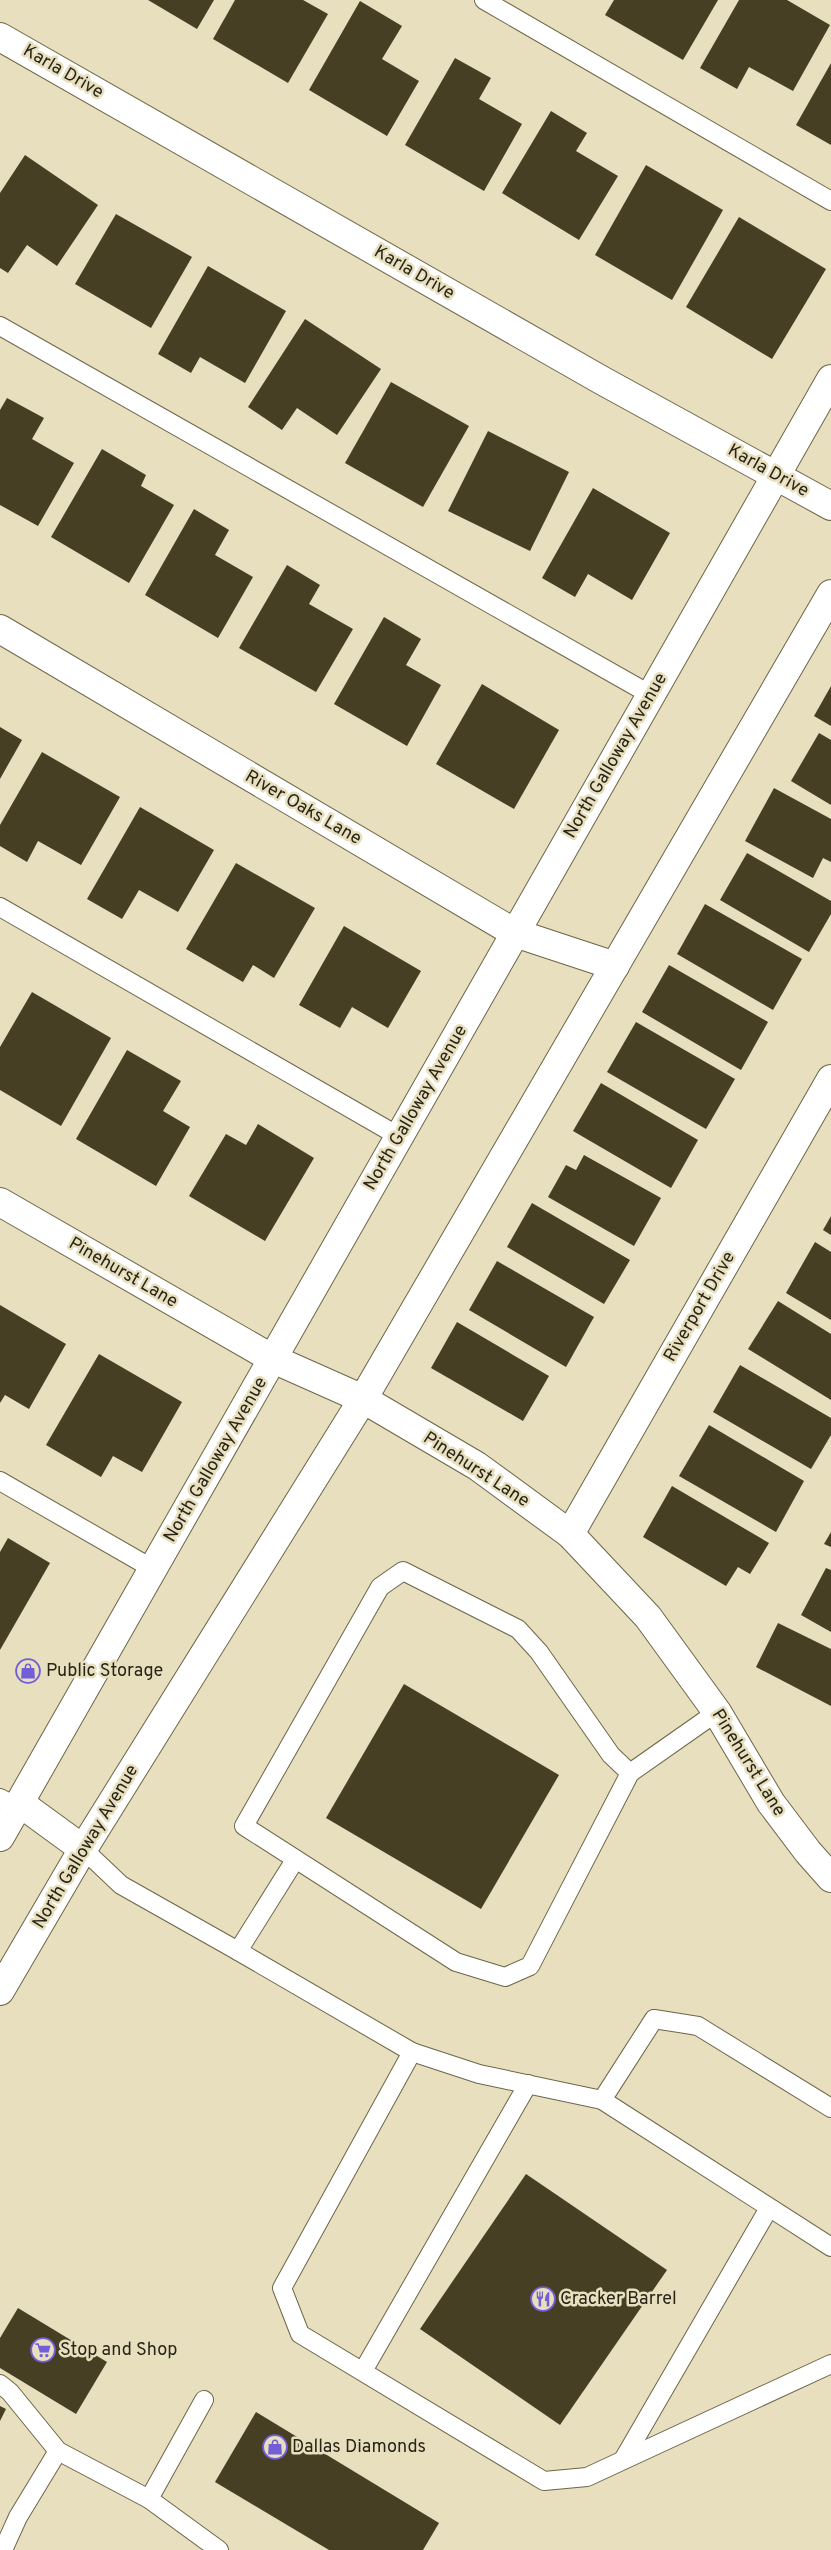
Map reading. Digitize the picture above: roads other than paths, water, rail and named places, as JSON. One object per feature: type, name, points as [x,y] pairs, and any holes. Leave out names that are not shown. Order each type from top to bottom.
[{"type":"main road","name":"Karla Drive","points":[[0,37],[603,381],[831,506]]},
{"type":"main road","name":"North Galloway Avenue","points":[[0,1837],[12,1803],[154,1569],[831,379]]},
{"type":"main road","name":"North Galloway Avenue","points":[[0,1991],[83,1849],[362,1399],[831,594]]},
{"type":"main road","name":"River Oaks Lane","points":[[0,630],[515,933],[615,966]]},
{"type":"main road","name":"Riverport Drive","points":[[570,1534],[831,1079]]},
{"type":"main road","name":"Pinehurst Lane","points":[[0,1202],[273,1358],[362,1399],[477,1466],[570,1534],[648,1617],[717,1712],[771,1803],[808,1852],[831,1878]]},
{"type":"main road","points":[[12,1803],[83,1849]]},
{"type":"lane","points":[[484,0],[831,201]]},
{"type":"lane","points":[[0,326],[651,695]]},
{"type":"lane","points":[[0,907],[400,1137]]},
{"type":"lane","points":[[0,1481],[154,1569]]},
{"type":"lane","points":[[630,1773],[611,1755],[539,1652],[518,1629],[403,1570],[380,1588],[244,1826],[456,1962],[505,1977],[530,1966],[630,1773],[717,1712]]},
{"type":"lane","points":[[83,1849],[121,1885],[412,2052],[480,2074],[602,2100],[831,2247]]},
{"type":"lane","points":[[238,1951],[295,1860]]},
{"type":"lane","points":[[602,2100],[654,2019],[698,2026],[831,2108]]},
{"type":"lane","points":[[412,2052],[282,2288],[300,2334],[544,2481],[587,2477],[831,2364]]},
{"type":"lane","points":[[363,2372],[528,2084]]},
{"type":"lane","points":[[623,2460],[769,2208]]},
{"type":"lane","points":[[0,2384],[10,2392],[58,2451],[149,2499],[219,2550]]},
{"type":"lane","points":[[149,2499],[204,2400]]},
{"type":"lane","points":[[3,2550],[18,2517],[58,2451]]},
{"type":"place","name":"Public Storage","points":[[28,1671]]},
{"type":"place","name":"Cracker Barrel","points":[[543,2299]]},
{"type":"place","name":"Stop and Shop","points":[[43,2350]]},
{"type":"place","name":"Dallas Diamonds","points":[[275,2447]]}]
